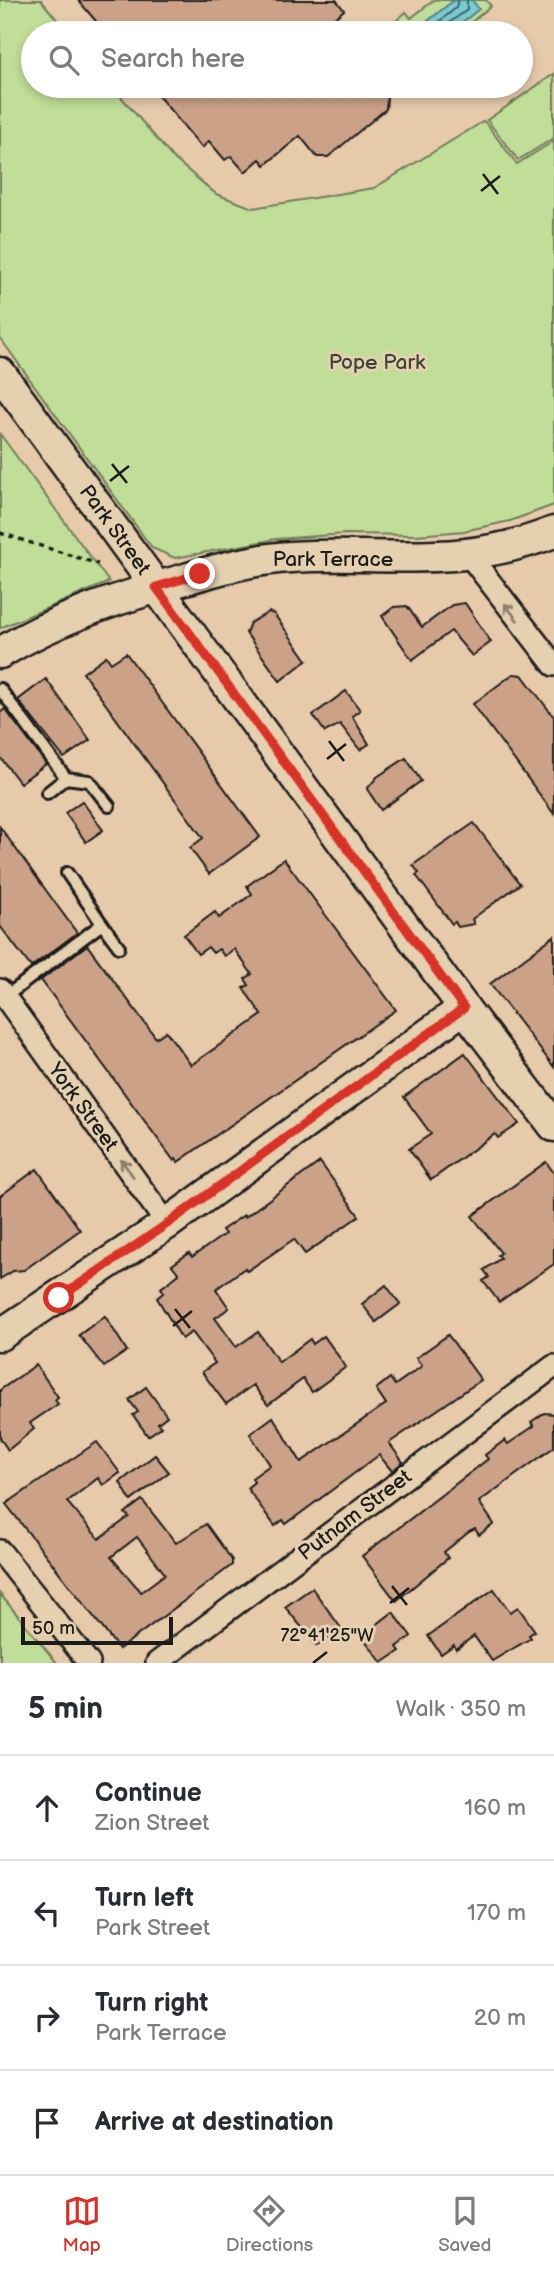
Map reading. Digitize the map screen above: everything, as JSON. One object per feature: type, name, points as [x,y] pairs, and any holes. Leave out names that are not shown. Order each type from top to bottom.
[{"type":"main road","name":"Park Street","points":[[0,373],[464,1008],[554,1126]]},
{"type":"main road","name":"Park Terrace","points":[[0,653],[68,618],[118,598],[227,567],[290,557],[415,559],[469,555],[554,532]]},
{"type":"main road","points":[[0,1335],[167,1224],[464,1008]]},
{"type":"street","points":[[469,555],[554,665]]},
{"type":"street","name":"York Street","points":[[3,993],[167,1224]]},
{"type":"street","name":"Putnam Street","points":[[157,1663],[554,1366]]},
{"type":"street","points":[[0,1551],[89,1663]]},
{"type":"lane","points":[[0,689],[66,778]]},
{"type":"lane","points":[[47,793],[66,778],[89,781],[108,806]]},
{"type":"lane","points":[[66,873],[119,947]]},
{"type":"lane","points":[[3,993],[102,924]]},
{"type":"path","points":[[0,533],[98,564]]},
{"type":"green space","name":"Pope Park","points":[[0,0],[41,0],[58,21],[21,21],[21,98],[122,98],[172,157],[216,194],[253,208],[374,188],[484,121],[517,164],[554,141],[554,505],[510,521],[464,531],[416,535],[346,534],[276,539],[175,558],[152,548],[0,338]]},
{"type":"green space","points":[[434,0],[486,0],[491,6],[473,21],[396,21],[406,12],[411,18]]},
{"type":"green space","points":[[554,74],[554,138],[518,160],[487,120],[519,98],[533,98],[533,88]]},
{"type":"green space","points":[[0,434],[109,582],[0,628]]},
{"type":"green space","points":[[0,1594],[57,1663],[0,1663]]},
{"type":"water","points":[[454,0],[472,0],[479,9],[464,21],[428,21]]},
{"type":"building","points":[[78,0],[336,0],[344,10],[331,21],[96,21]]},
{"type":"building","points":[[160,98],[387,98],[386,109],[328,157],[317,157],[300,136],[265,165],[260,159],[245,172],[231,156],[225,160],[209,141],[202,148]]},
{"type":"building","points":[[465,603],[491,642],[472,656],[451,631],[412,660],[382,616],[394,607],[407,606],[422,627],[452,605]]},
{"type":"building","points":[[269,612],[274,614],[307,660],[280,681],[246,633],[250,623]]},
{"type":"building","points":[[126,653],[260,837],[209,874],[190,848],[203,838],[83,673],[106,656],[111,663]]},
{"type":"building","points":[[513,674],[522,675],[554,717],[554,814],[473,704]]},
{"type":"building","points":[[46,679],[90,740],[64,758],[18,700]]},
{"type":"building","points":[[346,691],[360,710],[352,716],[369,744],[360,750],[340,724],[325,732],[313,715]]},
{"type":"building","points":[[5,709],[46,764],[20,783],[0,757],[0,713]]},
{"type":"building","points":[[406,758],[421,781],[381,810],[367,789],[377,777]]},
{"type":"building","points":[[82,801],[103,830],[86,842],[65,813]]},
{"type":"building","points":[[474,823],[520,884],[472,919],[474,924],[458,927],[455,922],[452,924],[416,875],[419,873],[413,865]]},
{"type":"building","points":[[0,827],[77,933],[31,967],[0,926]]},
{"type":"building","points":[[284,859],[396,1010],[178,1162],[176,1159],[174,1161],[41,980],[87,945],[156,1038],[166,1031],[191,1065],[262,1015],[243,988],[249,985],[245,979],[252,974],[234,949],[224,956],[219,949],[213,953],[208,947],[198,954],[184,935],[215,912],[219,918],[252,894],[247,886]]},
{"type":"building","points":[[554,936],[554,1067],[490,984]]},
{"type":"building","points":[[465,1053],[519,1124],[498,1138],[495,1134],[431,1180],[409,1149],[431,1134],[404,1097]]},
{"type":"building","points":[[320,1162],[359,1216],[305,1254],[294,1239],[247,1271],[245,1268],[216,1289],[229,1308],[215,1318],[236,1347],[258,1332],[279,1362],[310,1339],[313,1344],[324,1336],[346,1367],[312,1392],[303,1379],[268,1405],[253,1385],[226,1404],[202,1372],[215,1363],[192,1332],[182,1339],[157,1298],[164,1292],[161,1288],[179,1274],[172,1265],[189,1253],[192,1257],[225,1234],[222,1230],[244,1215],[245,1217]]},
{"type":"building","points":[[546,1162],[554,1173],[554,1264],[499,1302],[483,1281],[489,1277],[484,1270],[501,1258],[498,1255],[501,1253],[472,1216]]},
{"type":"building","points":[[37,1169],[80,1230],[24,1270],[13,1271],[0,1279],[0,1196]]},
{"type":"building","points":[[386,1285],[400,1304],[376,1322],[362,1304]]},
{"type":"building","points":[[105,1316],[127,1351],[104,1367],[79,1335]]},
{"type":"building","points":[[448,1335],[481,1380],[389,1443],[403,1462],[392,1471],[379,1455],[286,1524],[283,1520],[275,1526],[247,1488],[254,1482],[252,1478],[270,1465],[250,1434],[273,1417],[301,1462],[386,1404],[376,1389],[390,1378],[395,1385],[422,1366],[416,1358]]},
{"type":"building","points":[[36,1365],[58,1397],[55,1400],[58,1404],[30,1423],[34,1429],[8,1450],[0,1438],[0,1390]]},
{"type":"building","points":[[146,1387],[167,1416],[158,1423],[161,1427],[148,1436],[133,1415],[138,1412],[129,1400]]},
{"type":"building","points":[[544,1413],[554,1414],[554,1447],[479,1502],[494,1524],[479,1535],[475,1529],[469,1532],[444,1552],[448,1558],[396,1601],[362,1556],[488,1459],[485,1455],[505,1440],[508,1444],[534,1426],[531,1422]]},
{"type":"building","points":[[97,1442],[120,1473],[103,1485],[98,1478],[67,1502],[99,1539],[129,1517],[125,1513],[142,1500],[176,1543],[206,1524],[232,1560],[232,1565],[119,1649],[6,1504]],"holes":[[[137,1537],[165,1574],[141,1592],[111,1557]]]},
{"type":"building","points":[[155,1455],[169,1472],[131,1501],[120,1482]]},
{"type":"building","points":[[312,1588],[341,1628],[317,1646],[285,1607]]},
{"type":"building","points":[[494,1589],[510,1612],[518,1607],[535,1631],[529,1635],[531,1638],[492,1661],[474,1636],[456,1649],[454,1645],[441,1654],[428,1636]]},
{"type":"building","points":[[393,1612],[411,1636],[397,1647],[400,1651],[382,1663],[362,1636]]},
{"type":"route","points":[[59,1298],[167,1224],[464,1008],[156,587],[200,574]]}]
